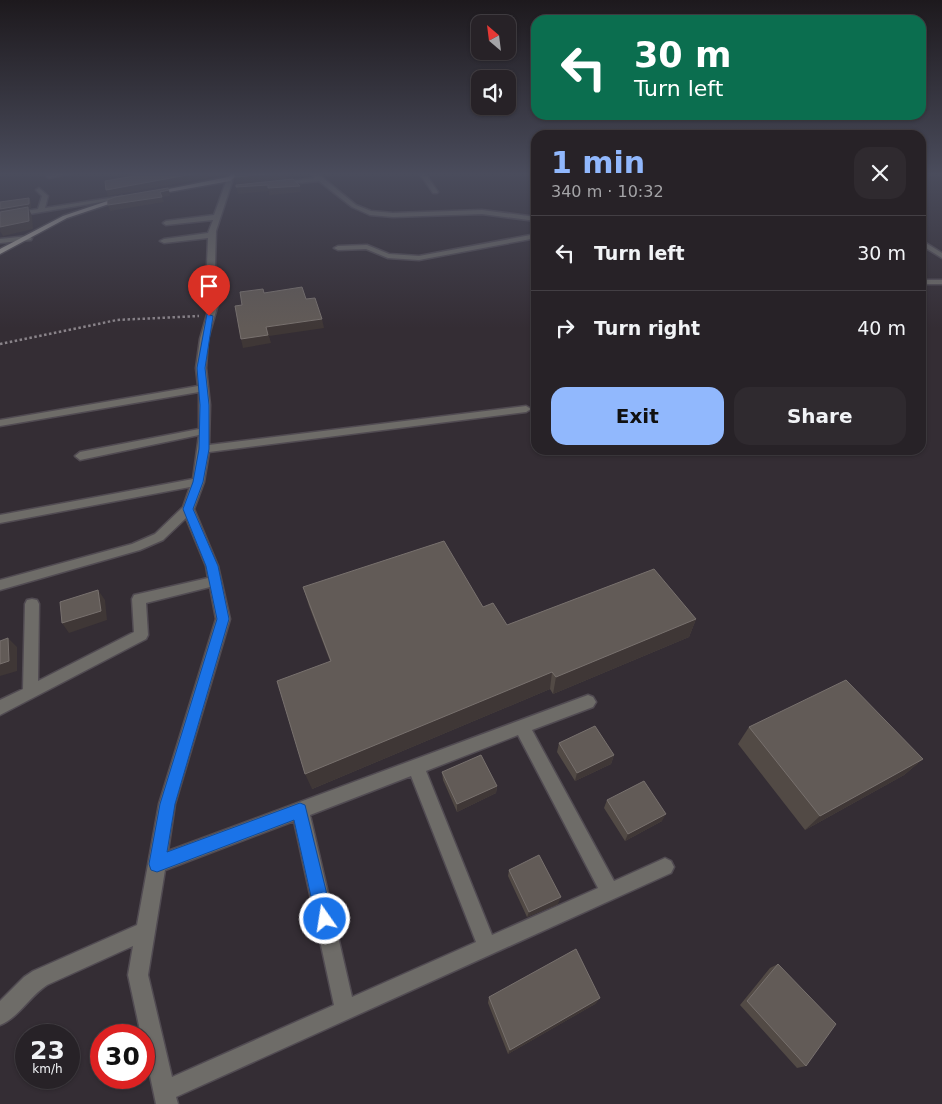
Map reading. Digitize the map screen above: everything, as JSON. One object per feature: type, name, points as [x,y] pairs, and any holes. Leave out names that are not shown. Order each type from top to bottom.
[{"type":"main road","points":[[0,252],[52,225]]},
{"type":"street","points":[[0,585],[136,547],[160,537],[188,509],[198,482],[204,449],[201,368],[209,316],[216,297],[211,265],[212,235],[215,225]]},
{"type":"street","points":[[164,241],[212,235]]},
{"type":"street","points":[[338,248],[367,247],[388,256],[419,258],[531,237]]},
{"type":"street","points":[[0,241],[28,238]]},
{"type":"street","points":[[926,245],[942,256]]},
{"type":"street","points":[[926,282],[942,282]]},
{"type":"street","points":[[0,424],[203,388]]},
{"type":"street","points":[[204,449],[526,409]]},
{"type":"street","points":[[80,456],[204,431]]},
{"type":"street","points":[[0,519],[198,482]]},
{"type":"street","points":[[188,509],[212,566],[223,619],[167,804],[138,975],[165,1098],[345,1010],[665,867]]},
{"type":"street","points":[[0,708],[141,635],[139,599],[215,581]]},
{"type":"street","points":[[30,692],[32,604]]},
{"type":"street","points":[[157,864],[588,702]]},
{"type":"street","points":[[522,727],[610,892]]},
{"type":"street","points":[[416,767],[486,947]]},
{"type":"street","points":[[300,810],[345,1010]]},
{"type":"street","points":[[0,1015],[31,984],[40,978],[145,931]]},
{"type":"path","points":[[0,344],[117,320],[174,316],[209,316]]},
{"type":"building","points":[[302,287],[306,299],[315,298],[322,319],[266,327],[268,335],[241,339],[235,306],[242,305],[240,292],[263,289],[264,293]]},
{"type":"building","points":[[444,541],[483,607],[493,603],[507,625],[654,569],[696,619],[556,677],[552,672],[305,774],[277,681],[331,661],[303,587]]},
{"type":"building","points":[[98,590],[101,611],[62,623],[60,602]]},
{"type":"building","points":[[8,638],[9,661],[0,664],[0,641]]},
{"type":"building","points":[[846,680],[923,759],[820,816],[749,727]]},
{"type":"building","points":[[595,726],[614,755],[577,773],[559,743]]},
{"type":"building","points":[[481,755],[497,786],[457,804],[442,772]]},
{"type":"building","points":[[644,781],[666,814],[628,834],[607,800]]},
{"type":"building","points":[[539,855],[561,897],[529,912],[509,870]]},
{"type":"building","points":[[576,949],[600,998],[510,1050],[489,997]]},
{"type":"building","points":[[778,964],[836,1024],[806,1066],[747,1001]]},
{"type":"route","points":[[209,316],[201,368],[205,405],[204,449],[198,482],[188,509],[212,566],[223,619],[167,804],[157,864],[300,810],[325,919]]}]
